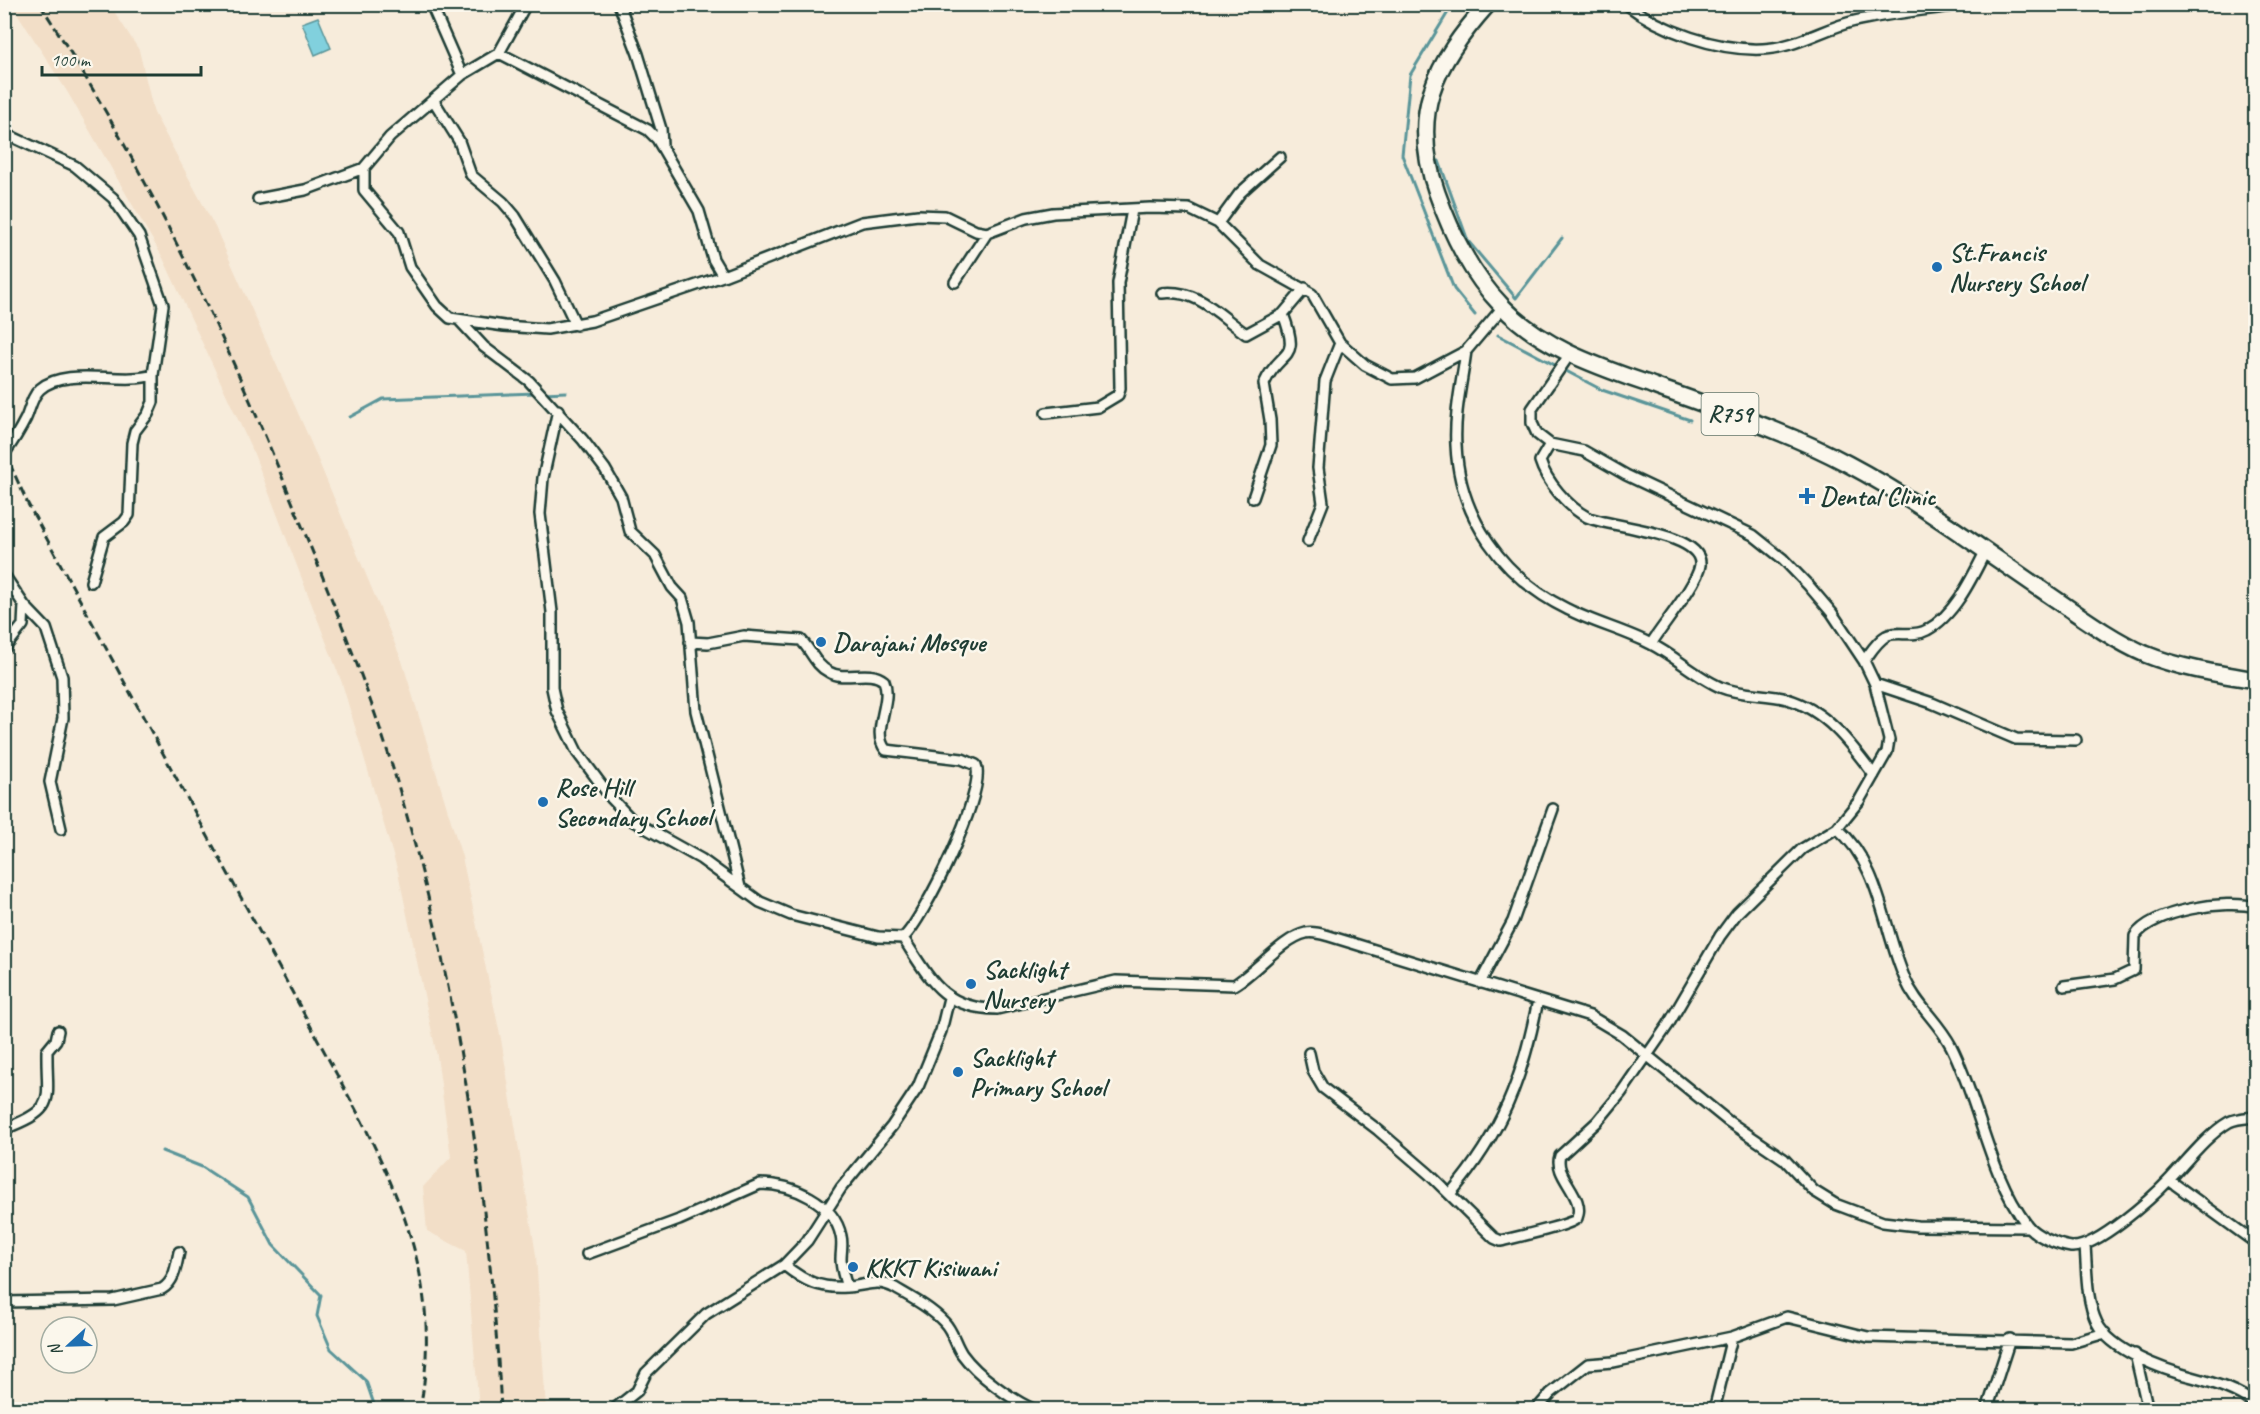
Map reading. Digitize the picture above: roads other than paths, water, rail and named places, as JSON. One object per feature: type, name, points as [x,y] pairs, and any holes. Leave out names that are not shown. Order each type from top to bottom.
[{"type":"main road","name":"R759","points":[[1488,4],[1441,65],[1430,90],[1425,118],[1425,147],[1431,176],[1456,242],[1480,281],[1503,307],[1550,344],[1570,354],[1758,424],[1849,464],[2077,614],[2147,654],[2182,665],[2256,680]]},
{"type":"street","points":[[431,4],[462,75]]},
{"type":"street","points":[[258,199],[305,190],[364,168],[390,137],[462,75],[499,53],[526,4]]},
{"type":"street","points":[[619,4],[638,54],[661,129],[662,145]]},
{"type":"street","points":[[1626,4],[1679,34],[1701,40],[1764,50],[1856,21],[1964,4]]},
{"type":"street","points":[[499,53],[648,130],[662,145],[699,211],[713,259],[723,276]]},
{"type":"street","points":[[434,101],[459,141],[471,175],[503,202],[515,216],[560,290],[576,325]]},
{"type":"street","points":[[4,133],[75,166],[113,198],[139,236],[163,305],[153,375],[152,409],[135,430],[132,443],[129,515],[124,522],[104,537],[92,582]]},
{"type":"street","points":[[1218,223],[1239,194],[1280,157]]},
{"type":"street","points":[[364,168],[364,190],[399,232],[418,279],[444,314],[459,320],[529,329],[576,325],[633,309],[848,226],[890,217],[945,216],[976,231],[987,233],[1026,218],[1053,213],[1132,210],[1189,209],[1218,223],[1260,265],[1305,288],[1321,305],[1340,343],[1365,365],[1392,379],[1415,378],[1466,351],[1503,307]]},
{"type":"street","points":[[1046,413],[1098,407],[1118,395],[1120,388],[1118,283],[1132,210]]},
{"type":"street","points":[[955,282],[987,233]]},
{"type":"street","points":[[1162,293],[1173,292],[1200,299],[1246,334],[1283,314],[1305,288]]},
{"type":"street","points":[[1253,498],[1271,445],[1270,420],[1264,384],[1291,350],[1291,335],[1283,314]]},
{"type":"street","points":[[459,320],[483,347],[529,381],[558,410],[605,469],[621,497],[630,531],[655,555],[672,586],[682,598],[687,609],[696,711],[740,887]]},
{"type":"street","points":[[1308,541],[1323,503],[1318,468],[1325,381],[1340,343]]},
{"type":"street","points":[[1466,351],[1456,445],[1467,504],[1491,549],[1517,577],[1566,609],[1651,644],[1719,686],[1741,694],[1788,699],[1823,718],[1840,732],[1874,775]]},
{"type":"street","points":[[1309,1053],[1313,1071],[1323,1088],[1378,1130],[1498,1240],[1573,1223],[1577,1219],[1578,1209],[1575,1195],[1558,1159],[1597,1122],[1647,1054],[1737,913],[1802,849],[1837,828],[1859,801],[1887,752],[1889,740],[1875,684],[1864,661],[1832,613],[1783,559],[1754,535],[1626,475],[1584,451],[1550,444],[1534,429],[1532,409],[1570,354]]},
{"type":"street","points":[[4,454],[25,420],[35,395],[45,386],[80,377],[137,378],[153,375]]},
{"type":"street","points":[[558,410],[543,478],[540,514],[552,612],[552,688],[557,711],[577,752],[612,799],[633,821],[701,859],[760,902],[791,915],[878,937],[903,938]]},
{"type":"street","points":[[1550,444],[1540,461],[1542,469],[1565,498],[1585,516],[1603,524],[1643,529],[1670,538],[1695,552],[1699,559],[1700,566],[1695,579],[1651,644]]},
{"type":"street","points":[[1864,661],[1879,642],[1889,635],[1918,634],[1934,626],[1949,612],[1973,576],[1985,552]]},
{"type":"street","points":[[4,575],[24,605],[46,628],[62,677],[63,718],[50,782],[61,829]]},
{"type":"street","points":[[4,649],[23,625],[24,605]]},
{"type":"street","points":[[690,642],[708,643],[744,636],[801,640],[820,667],[833,675],[873,676],[884,681],[886,690],[881,732],[882,744],[886,750],[962,759],[976,765],[978,782],[972,806],[932,892],[903,938]]},
{"type":"street","points":[[1875,684],[1932,703],[2016,739],[2076,740]]},
{"type":"street","points":[[1480,983],[1513,921],[1553,809]]},
{"type":"street","points":[[1837,828],[1850,839],[1860,854],[1885,912],[1904,977],[1913,995],[1940,1027],[1951,1046],[1981,1130],[2010,1196],[2028,1227]]},
{"type":"street","points":[[2064,986],[2115,979],[2134,970],[2135,936],[2147,924],[2224,903],[2256,907]]},
{"type":"street","points":[[903,938],[926,972],[949,998],[978,1009],[997,1009],[1094,984],[1116,981],[1234,985],[1251,975],[1295,937],[1308,932],[1329,936],[1590,1016],[1647,1054],[1728,1121],[1784,1159],[1814,1191],[1835,1204],[1883,1222],[1917,1226],[2028,1227],[2060,1245],[2085,1246],[2114,1226],[2169,1180],[2193,1154],[2229,1122],[2256,1118]]},
{"type":"street","points":[[613,1410],[637,1391],[646,1373],[706,1314],[784,1265],[807,1241],[827,1208],[854,1171],[892,1126],[918,1087],[938,1040],[949,998]]},
{"type":"street","points":[[1450,1194],[1478,1157],[1517,1085],[1538,1000]]},
{"type":"street","points":[[4,1129],[33,1117],[44,1107],[50,1077],[47,1051],[58,1036],[58,1031]]},
{"type":"street","points":[[2169,1180],[2256,1243]]},
{"type":"street","points":[[587,1254],[679,1220],[760,1184],[791,1190],[827,1208],[841,1233],[842,1270],[847,1287]]},
{"type":"street","points":[[2085,1246],[2094,1316],[2105,1333],[2163,1370],[2226,1387],[2256,1405]]},
{"type":"street","points":[[4,1302],[113,1300],[152,1292],[168,1286],[179,1252]]},
{"type":"street","points":[[784,1265],[810,1284],[847,1287],[875,1281],[883,1282],[932,1311],[949,1329],[963,1356],[1002,1390],[1035,1410]]},
{"type":"street","points":[[1536,1410],[1551,1393],[1588,1365],[1732,1337],[1787,1317],[1854,1335],[2071,1343],[2105,1333]]},
{"type":"street","points":[[1714,1410],[1732,1337]]},
{"type":"street","points":[[1987,1410],[2010,1339]]},
{"type":"street","points":[[2135,1354],[2148,1410]]},
{"type":"water","points":[[318,17],[331,48],[315,55],[302,23]]},
{"type":"waterway","points":[[1453,4],[1410,75],[1402,155],[1454,289],[1475,315]]},
{"type":"waterway","points":[[1439,161],[1468,241],[1516,298],[1562,238]]},
{"type":"waterway","points":[[1498,335],[1602,390],[1690,420]]},
{"type":"waterway","points":[[543,393],[566,392]]},
{"type":"waterway","points":[[350,417],[383,399],[536,393]]},
{"type":"waterway","points":[[162,1151],[202,1167],[248,1197],[273,1245],[321,1295],[317,1316],[331,1349],[366,1381],[376,1410]]},
{"type":"railway","points":[[40,4],[77,63],[146,184],[208,308],[265,435],[356,661],[390,759],[433,917],[465,1081],[488,1247],[501,1410]]},
{"type":"railway","points":[[4,451],[28,504],[362,1121],[395,1192],[417,1260],[423,1295],[426,1331],[425,1369],[420,1410]]},
{"type":"place","name":"St.Francis Nursery School","points":[[1937,267]]},
{"type":"place","name":"Dental Clinic","points":[[1807,496]]},
{"type":"place","name":"Darajani Mosque","points":[[821,642]]},
{"type":"place","name":"Rose Hill Secondary School","points":[[543,802]]},
{"type":"place","name":"Sacklight Nursery","points":[[971,984]]},
{"type":"place","name":"Sacklight Primary School","points":[[958,1072]]},
{"type":"place","name":"KKKT Kisiwani","points":[[853,1267]]}]
